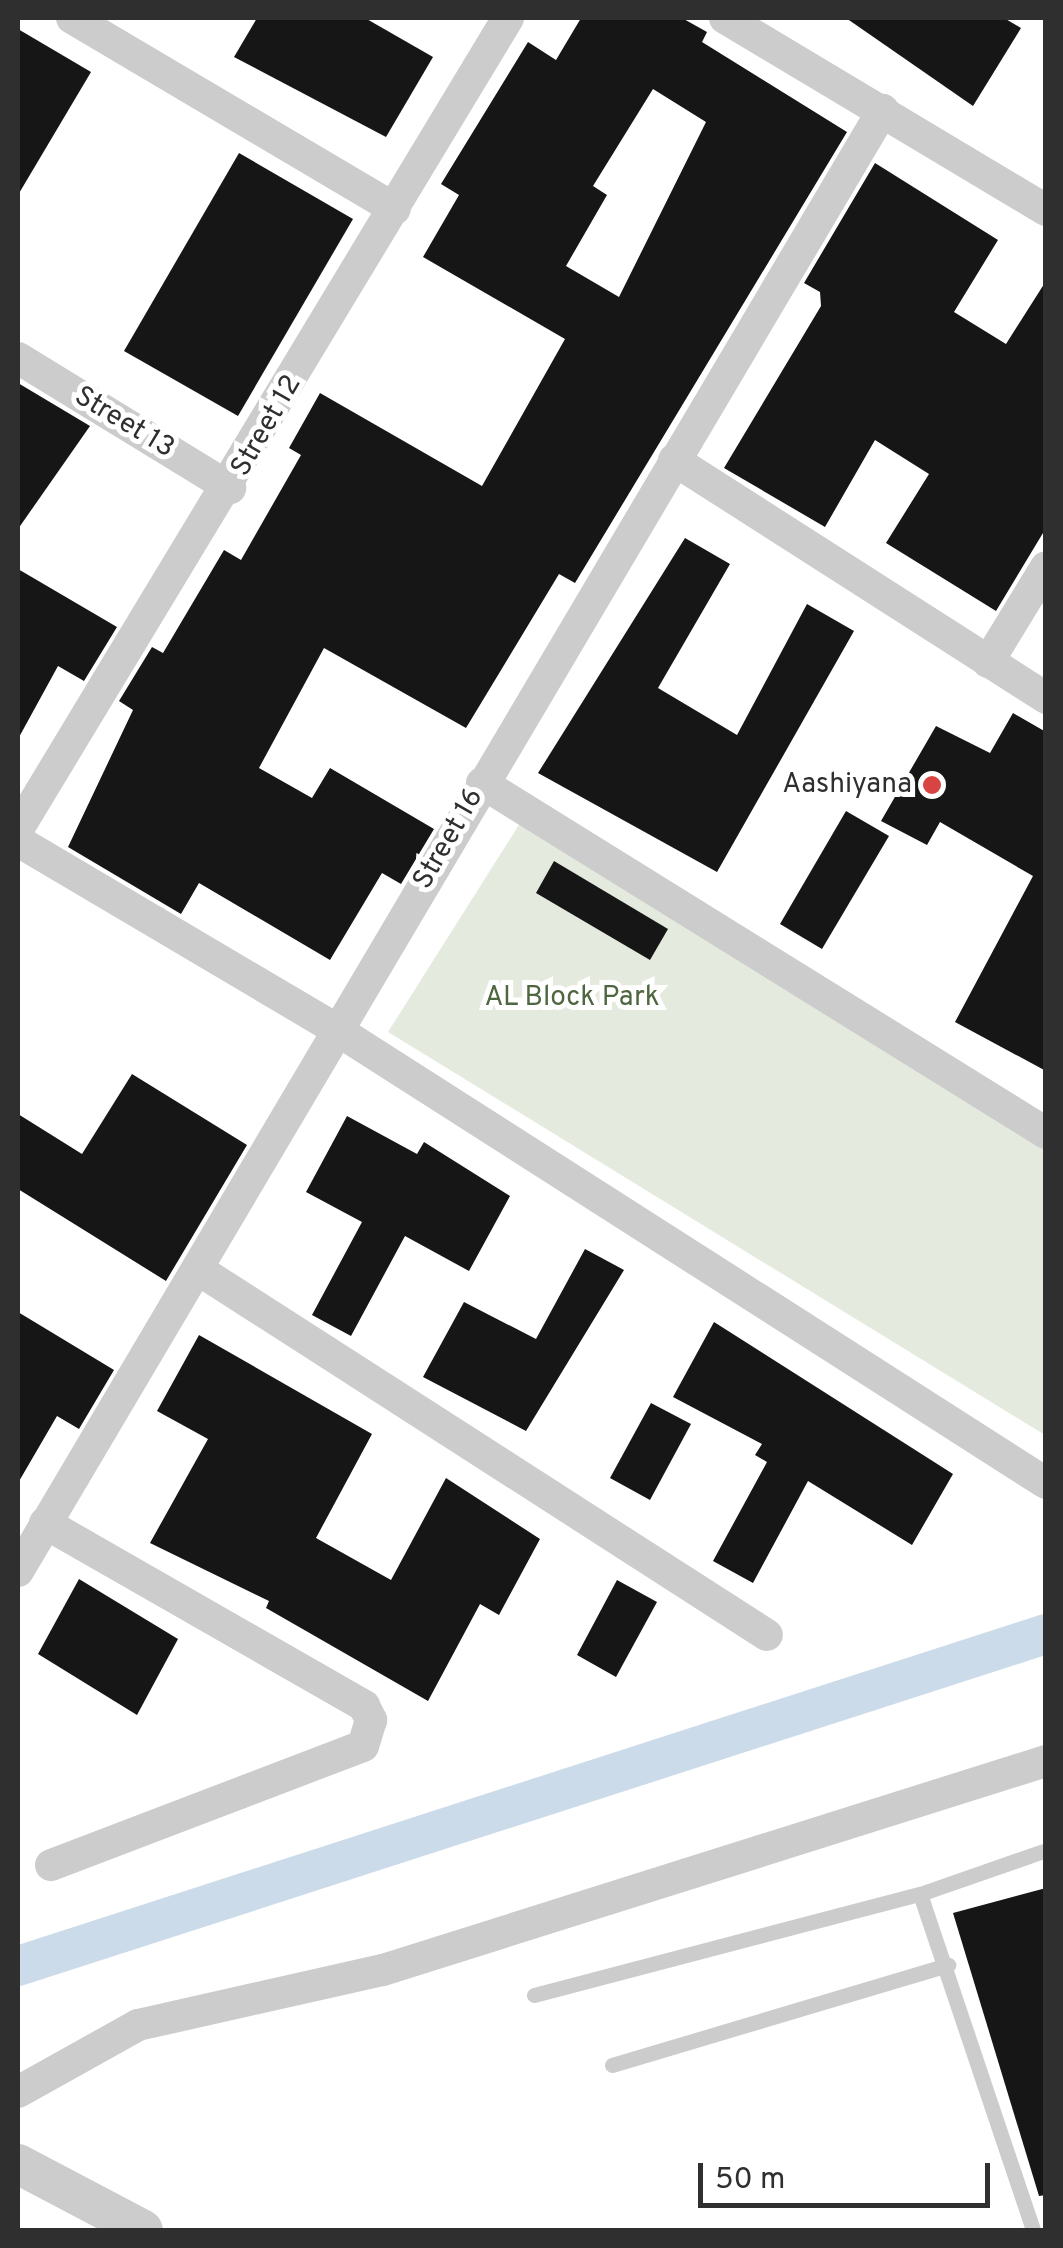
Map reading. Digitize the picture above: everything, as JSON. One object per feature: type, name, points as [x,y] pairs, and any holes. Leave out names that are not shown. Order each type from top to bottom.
[{"type":"street","points":[[72,18],[395,209]]},
{"type":"street","name":"Street 12","points":[[18,829],[230,488],[508,18]]},
{"type":"street","points":[[725,18],[1046,210]]},
{"type":"street","name":"Street 16","points":[[18,1570],[883,110]]},
{"type":"street","name":"Street 13","points":[[18,358],[230,488]]},
{"type":"street","points":[[674,460],[1046,698]]},
{"type":"street","points":[[988,662],[1046,567]]},
{"type":"street","points":[[482,783],[1046,1132]]},
{"type":"street","points":[[18,841],[338,1030],[1046,1484]]},
{"type":"street","points":[[199,1270],[767,1635]]},
{"type":"street","points":[[45,1523],[364,1706],[371,1720],[364,1746],[51,1865]]},
{"type":"street","points":[[18,2092],[138,2025],[383,1970],[1046,1761]]},
{"type":"street","points":[[18,2164],[143,2230]]},
{"type":"lane","points":[[534,1995],[920,1894],[1046,1850]]},
{"type":"lane","points":[[920,1894],[948,1965],[1033,2230]]},
{"type":"lane","points":[[612,2066],[948,1965]]},
{"type":"green space","name":"AL Block Park","points":[[522,820],[1045,1146],[1045,1435],[388,1032]]},
{"type":"building","points":[[257,18],[365,18],[433,57],[386,137],[234,57]]},
{"type":"building","points":[[581,18],[682,18],[707,32],[702,42],[847,132],[575,583],[559,574],[466,728],[324,648],[259,768],[312,798],[330,768],[434,829],[401,884],[382,873],[330,960],[199,883],[181,914],[68,847],[133,710],[119,701],[152,647],[163,653],[224,550],[241,560],[301,455],[289,448],[320,393],[482,486],[565,339],[423,257],[459,195],[441,184],[528,42],[556,60]],"holes":[[[653,89],[706,122],[619,297],[566,266],[607,195],[593,186]]]},
{"type":"building","points":[[846,18],[1004,18],[1021,28],[973,106]]},
{"type":"building","points":[[18,29],[91,72],[18,195]]},
{"type":"building","points":[[239,153],[353,219],[238,416],[124,351]]},
{"type":"building","points":[[875,163],[998,240],[954,312],[1006,344],[1046,281],[1046,528],[996,611],[886,543],[929,474],[875,440],[825,527],[724,468],[821,306],[820,292],[804,283]]},
{"type":"building","points":[[18,383],[90,426],[18,529]]},
{"type":"building","points":[[685,538],[730,564],[658,688],[737,735],[807,604],[854,631],[717,872],[538,773]]},
{"type":"building","points":[[18,569],[117,627],[84,681],[58,666],[18,739]]},
{"type":"building","points":[[1013,713],[1046,732],[1046,1071],[955,1022],[1033,876],[940,822],[927,845],[881,821],[936,726],[990,753]]},
{"type":"building","points":[[846,811],[889,836],[822,949],[780,924]]},
{"type":"building","points":[[554,861],[668,929],[650,960],[536,893]]},
{"type":"building","points":[[132,1074],[247,1145],[166,1281],[18,1189],[18,1114],[82,1154]]},
{"type":"building","points":[[347,1116],[417,1154],[424,1142],[510,1196],[469,1271],[405,1236],[351,1336],[312,1315],[362,1222],[306,1192]]},
{"type":"building","points":[[585,1249],[624,1270],[526,1431],[423,1377],[464,1302],[536,1339]]},
{"type":"building","points":[[18,1312],[114,1370],[79,1429],[57,1416],[18,1483]]},
{"type":"building","points":[[714,1322],[953,1474],[912,1545],[808,1481],[753,1583],[713,1561],[767,1462],[755,1455],[762,1444],[673,1397]]},
{"type":"building","points":[[199,1335],[372,1434],[316,1538],[391,1580],[446,1478],[540,1539],[499,1615],[480,1604],[428,1701],[266,1608],[269,1601],[150,1543],[208,1439],[157,1411]]},
{"type":"building","points":[[651,1403],[691,1424],[650,1500],[610,1478]]},
{"type":"building","points":[[79,1579],[178,1639],[137,1715],[38,1654]]},
{"type":"building","points":[[617,1580],[657,1602],[616,1677],[577,1655]]},
{"type":"building","points":[[1046,1888],[1046,2195],[1039,2196],[953,1913]]},
{"type":"waterway","points":[[18,1966],[1046,1634]]},
{"type":"place","name":"Aashiyana","points":[[932,785]]}]
